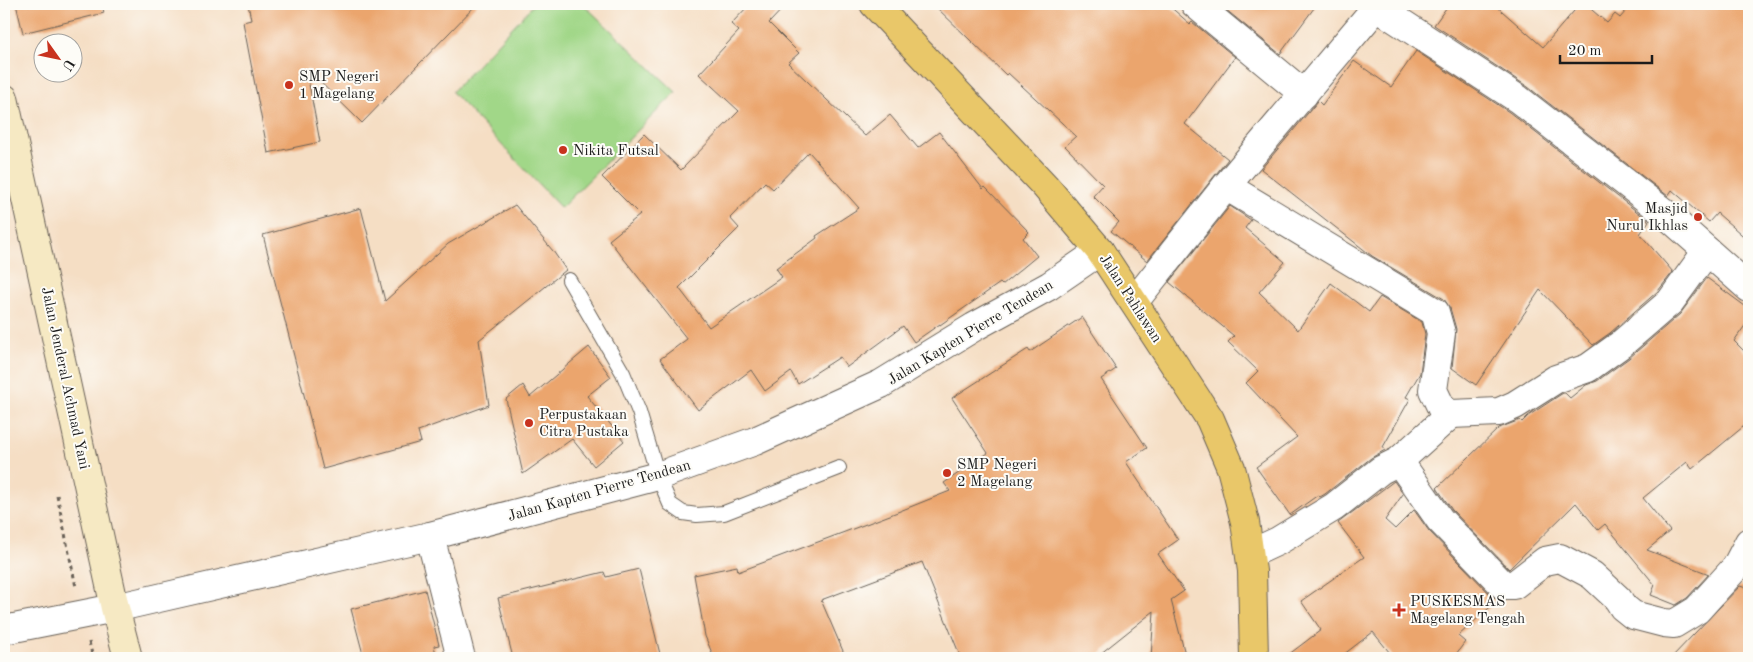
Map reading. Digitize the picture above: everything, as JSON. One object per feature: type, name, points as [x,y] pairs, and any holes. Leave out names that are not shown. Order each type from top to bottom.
[{"type":"main road","name":"Jalan Pahlawan","points":[[874,4],[1045,186],[1100,251],[1210,419],[1230,468],[1245,522],[1252,571],[1254,658]]},
{"type":"main road","name":"Jalan Jenderal Achmad Yani","points":[[4,98],[115,608],[128,658]]},
{"type":"street","points":[[1195,4],[1304,94]]},
{"type":"street","points":[[1134,302],[1226,186],[1378,5],[1518,99],[1661,210],[1749,288]]},
{"type":"street","points":[[1226,186],[1435,312],[1441,332],[1433,390],[1442,409],[1451,414],[1499,412],[1556,379],[1588,368],[1620,345],[1670,302],[1707,250]]},
{"type":"street","name":"Jalan Kapten Pierre Tendean","points":[[4,630],[115,608],[430,536],[658,476],[755,441],[881,384],[974,327],[1049,286],[1100,251]]},
{"type":"street","points":[[1250,554],[1278,541],[1334,507],[1381,470],[1399,461],[1451,414]]},
{"type":"street","points":[[1399,461],[1440,520],[1503,585],[1514,585],[1545,561],[1560,558],[1592,575],[1633,615],[1664,623],[1674,624],[1697,610],[1736,567],[1749,542]]},
{"type":"street","points":[[430,536],[461,658]]},
{"type":"lane","points":[[569,280],[622,373],[639,412],[658,476],[670,504],[684,513],[697,516],[724,513],[839,468]]},
{"type":"green space","name":"Nikita Futsal","points":[[534,4],[583,4],[676,92],[561,208],[452,92]]},
{"type":"building","points":[[16,4],[102,4],[104,13],[23,33]]},
{"type":"building","name":"SMP Negeri 1 Magelang","points":[[248,4],[477,4],[362,123],[306,68],[320,142],[268,153],[243,22],[251,20]]},
{"type":"building","points":[[750,4],[787,4],[769,23],[799,53],[788,63],[865,136],[890,115],[918,148],[939,132],[983,189],[985,187],[1029,232],[1023,238],[1037,256],[1002,285],[1000,283],[914,342],[903,326],[847,367],[840,357],[798,384],[791,372],[765,391],[751,370],[698,410],[660,359],[687,339],[609,240],[640,215],[602,177],[644,134],[681,170],[739,111],[699,74],[739,31],[731,24]],"holes":[[[809,152],[859,208],[816,236],[817,238],[776,268],[782,277],[709,327],[679,288],[739,228],[730,218],[765,182],[773,189]]]},
{"type":"building","points":[[933,4],[1167,4],[1190,24],[1192,22],[1235,57],[1185,124],[1228,159],[1147,261],[1111,231],[1119,222],[1093,196],[1103,185],[1065,146],[1076,136],[1008,73],[1006,75]]},
{"type":"building","points":[[1219,4],[1317,4],[1280,54]]},
{"type":"building","points":[[1449,4],[1494,4],[1543,47],[1580,4],[1585,4],[1607,23],[1615,14],[1620,18],[1632,4],[1749,4],[1749,241],[1717,213],[1709,222],[1672,190],[1668,196],[1528,87],[1434,25]]},
{"type":"building","points":[[1416,51],[1509,112],[1649,221],[1640,234],[1673,272],[1658,291],[1610,333],[1593,345],[1540,290],[1476,385],[1452,368],[1456,329],[1450,308],[1444,299],[1372,256],[1261,169],[1318,101],[1322,105],[1354,61],[1391,87]]},
{"type":"building","points":[[515,205],[553,251],[566,270],[479,340],[489,405],[418,431],[421,442],[323,469],[263,235],[361,208],[385,301],[448,244]]},
{"type":"building","points":[[1230,206],[1251,220],[1245,228],[1285,262],[1259,292],[1298,330],[1331,283],[1369,312],[1380,297],[1422,322],[1425,334],[1420,373],[1406,397],[1410,399],[1383,447],[1385,450],[1371,458],[1325,494],[1320,497],[1318,495],[1290,515],[1256,467],[1297,437],[1246,383],[1258,371],[1228,342],[1234,336],[1169,282]]},
{"type":"building","points":[[1707,278],[1749,309],[1749,320],[1734,341],[1749,356],[1749,422],[1692,469],[1687,462],[1643,498],[1670,531],[1647,550],[1709,574],[1687,598],[1676,605],[1651,595],[1655,585],[1605,524],[1598,530],[1576,503],[1509,569],[1452,510],[1437,488],[1499,428],[1520,420],[1522,422],[1563,393],[1570,398],[1586,385],[1597,381],[1629,358],[1680,314]]},
{"type":"building","points":[[1082,317],[1116,369],[1101,379],[1147,448],[1126,462],[1178,540],[1158,554],[1184,591],[1171,600],[1186,658],[1151,658],[1154,611],[1095,658],[961,658],[922,562],[821,600],[846,658],[714,658],[705,636],[694,575],[737,566],[738,572],[950,491],[944,483],[988,453],[952,398],[1028,349],[1030,352]]},
{"type":"building","points":[[589,347],[611,377],[587,396],[624,441],[594,466],[572,439],[523,474],[506,399],[523,385],[530,397]]},
{"type":"building","points":[[1394,481],[1403,494],[1385,520],[1395,529],[1414,510],[1429,531],[1498,600],[1458,636],[1465,642],[1453,658],[1394,658],[1373,632],[1339,658],[1284,658],[1321,630],[1301,601],[1364,557],[1338,523]]},
{"type":"building","points":[[639,569],[661,658],[513,658],[498,598],[604,572],[606,577]]},
{"type":"building","points":[[1740,586],[1749,589],[1749,658],[1671,658]]},
{"type":"building","points":[[425,590],[439,645],[434,646],[437,658],[364,658],[351,609]]},
{"type":"place","name":"SMP Negeri 1 Magelang","points":[[289,85]]},
{"type":"place","name":"Nikita Futsal","points":[[563,150]]},
{"type":"place","name":"Masjid Nurul Ikhlas","points":[[1698,217]]},
{"type":"place","name":"Perpustakaan Citra Pustaka","points":[[529,423]]},
{"type":"place","name":"SMP Negeri 2 Magelang","points":[[947,473]]},
{"type":"place","name":"PUSKESMAS Magelang Tengah","points":[[1399,610]]}]
